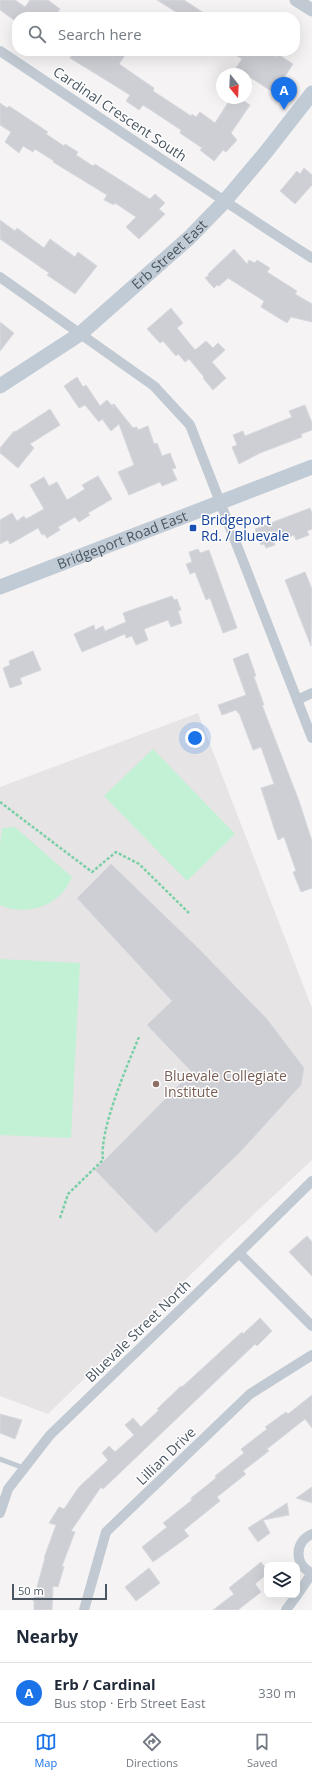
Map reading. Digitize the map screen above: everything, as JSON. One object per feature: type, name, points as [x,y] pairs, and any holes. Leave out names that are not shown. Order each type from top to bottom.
[{"type":"main road","name":"Erb Street East","points":[[0,386],[80,334],[189,238],[224,202],[266,152],[312,93]]},
{"type":"main road","name":"Bridgeport Road East","points":[[0,587],[312,467]]},
{"type":"street","points":[[296,0],[312,10]]},
{"type":"street","name":"Cardinal Crescent South","points":[[0,51],[167,162],[224,202],[312,258]]},
{"type":"street","points":[[0,277],[154,386],[190,425],[312,738]]},
{"type":"street","points":[[297,700],[312,693]]},
{"type":"street","name":"Bluevale Street North","points":[[0,1514],[8,1489],[50,1435],[312,1181]]},
{"type":"street","points":[[239,1253],[312,1326]]},
{"type":"street","name":"Lillian Drive","points":[[84,1610],[106,1532],[250,1394],[312,1355]]},
{"type":"street","points":[[300,1591],[312,1573],[302,1565],[298,1553],[302,1543],[312,1534]]},
{"type":"street","points":[[286,1610],[295,1598]]},
{"type":"lane","points":[[0,1459],[24,1468]]},
{"type":"path","points":[[0,802],[92,872],[116,852],[139,864],[189,913]]},
{"type":"path","points":[[60,1218],[68,1194],[103,1160],[102,1150],[108,1124],[124,1073],[139,1037]]},
{"type":"shaded area","name":"Bluevale Collegiate Institute","points":[[198,713],[312,1008],[312,1160],[225,1241],[48,1414],[0,1396],[0,787]]},
{"type":"green space","points":[[153,749],[235,834],[187,881],[104,796]]},
{"type":"green space","points":[[15,827],[72,877],[58,897],[43,906],[26,910],[17,910],[0,905],[0,845],[2,828]]},
{"type":"green space","points":[[0,959],[80,963],[71,1138],[0,1135]]},
{"type":"building","points":[[0,0],[15,0],[25,7],[30,0],[48,0],[60,9],[58,12],[12,12],[12,18],[0,10]]},
{"type":"building","points":[[157,0],[184,0],[202,12],[176,12]]},
{"type":"building","points":[[71,56],[124,56],[119,64],[154,88],[153,91],[191,116],[192,114],[196,117],[200,112],[215,123],[227,104],[250,105],[231,133],[237,140],[226,152],[223,150],[214,161],[200,150],[202,148],[180,133],[181,130],[143,105],[139,110],[126,101],[130,95],[70,58]]},
{"type":"building","points":[[237,56],[281,56],[293,64],[274,93],[252,79],[252,68],[236,68],[242,59]]},
{"type":"building","points":[[0,103],[7,108],[9,106],[48,132],[46,134],[64,146],[65,144],[78,152],[76,155],[93,166],[95,164],[150,199],[155,194],[165,203],[159,209],[165,214],[139,239],[126,227],[136,217],[115,203],[114,205],[104,200],[107,195],[53,162],[54,161],[35,149],[33,152],[23,146],[19,153],[5,142],[11,132],[0,125]]},
{"type":"building","points":[[304,168],[312,175],[312,185],[295,204],[280,191],[297,171],[300,174]]},
{"type":"building","points":[[0,220],[15,231],[17,228],[44,248],[50,239],[75,257],[78,252],[97,266],[75,294],[47,275],[49,273],[0,239]]},
{"type":"building","points":[[234,249],[247,264],[249,260],[255,263],[257,260],[270,268],[267,272],[297,291],[295,294],[312,304],[312,322],[291,317],[287,323],[261,307],[264,301],[228,278],[219,286],[217,285],[214,288],[205,278]]},
{"type":"building","points":[[171,308],[183,323],[177,328],[195,350],[206,341],[213,348],[218,343],[225,350],[212,362],[226,378],[213,390],[189,359],[185,362],[178,354],[176,356],[163,341],[160,343],[147,329]]},
{"type":"building","points":[[0,322],[14,333],[0,351]]},
{"type":"building","points":[[77,377],[83,387],[86,385],[100,406],[107,400],[114,408],[112,405],[114,404],[133,428],[137,427],[138,430],[148,426],[154,444],[157,443],[162,456],[170,453],[176,468],[172,469],[177,480],[162,486],[160,482],[129,495],[118,472],[134,465],[119,424],[111,431],[102,419],[99,422],[85,405],[79,408],[64,386]]},
{"type":"building","points":[[305,405],[312,423],[312,430],[301,434],[302,437],[260,453],[239,464],[232,447],[237,445],[233,435],[243,431],[245,436],[292,417],[289,411]]},
{"type":"building","points":[[50,409],[60,425],[30,444],[34,448],[18,468],[0,453],[0,448],[14,431],[15,432]]},
{"type":"building","points":[[98,476],[112,499],[88,513],[90,515],[79,522],[75,517],[58,527],[60,530],[47,538],[44,534],[42,535],[38,528],[10,544],[8,540],[0,544],[0,520],[12,513],[17,521],[24,516],[26,519],[44,509],[30,485],[44,477],[49,486],[57,482],[67,500],[85,489],[82,485]]},
{"type":"building","points":[[310,508],[312,513],[312,529],[307,531],[309,535],[296,540],[294,535],[266,548],[264,544],[261,545],[255,529]]},
{"type":"building","points":[[198,549],[200,553],[209,550],[237,628],[223,633],[210,598],[206,600],[195,572],[190,574],[186,564],[192,562],[189,552]]},
{"type":"building","points":[[305,572],[312,589],[311,646],[285,580]]},
{"type":"building","points":[[172,596],[174,600],[177,599],[181,610],[178,611],[182,623],[171,627],[168,620],[144,629],[148,640],[136,645],[132,636],[126,638],[125,634],[82,652],[74,634],[94,625],[95,630],[103,626],[105,631],[126,622],[123,613]]},
{"type":"building","points":[[33,651],[41,670],[20,678],[22,684],[10,688],[3,668],[10,665],[9,661]]},
{"type":"building","points":[[248,653],[256,676],[254,677],[264,705],[262,705],[299,801],[312,841],[312,888],[301,892],[293,872],[296,871],[284,837],[278,840],[261,788],[274,784],[261,747],[253,750],[239,713],[236,710],[222,715],[218,705],[246,695],[233,659]]},
{"type":"building","points":[[111,864],[200,950],[267,1019],[304,1068],[301,1085],[241,1151],[156,1233],[95,1170],[192,1072],[147,1025],[172,1001],[77,898]]},
{"type":"building","points":[[307,1236],[312,1242],[312,1276],[289,1252]]},
{"type":"building","points":[[260,1318],[272,1331],[257,1346],[255,1344],[103,1489],[101,1487],[71,1531],[75,1532],[62,1566],[64,1567],[58,1587],[53,1586],[52,1610],[34,1610],[33,1601],[44,1558],[56,1525],[49,1523],[59,1507],[64,1509],[79,1487],[108,1460],[102,1453],[109,1446],[115,1452],[134,1435],[125,1425],[133,1418],[141,1427],[181,1386],[182,1387],[242,1332],[243,1334]]},
{"type":"building","points":[[312,1395],[312,1428],[305,1419],[267,1449],[269,1451],[243,1471],[246,1474],[217,1497],[220,1501],[184,1530],[189,1536],[153,1562],[142,1547],[167,1527],[163,1523],[192,1500],[191,1498],[216,1478],[215,1476],[244,1453],[241,1449],[267,1429],[265,1427],[286,1412],[288,1414]]},
{"type":"building","points":[[0,1414],[22,1420],[15,1439],[0,1433]]},
{"type":"building","points":[[312,1487],[312,1503],[296,1498]]},
{"type":"building","points":[[287,1503],[289,1515],[263,1520],[270,1533],[258,1542],[248,1528]]},
{"type":"building","points":[[261,1562],[264,1566],[264,1576],[255,1584],[261,1592],[238,1610],[213,1610],[234,1594],[229,1588]]},
{"type":"building","points":[[149,1568],[160,1583],[136,1601],[125,1587]]},
{"type":"place","name":"Erb / Cardinal","points":[[284,110]]},
{"type":"place","name":"Bridgeport Rd. / Bluevale","points":[[193,528]]},
{"type":"place","name":"Bluevale Collegiate Institute","points":[[156,1084]]}]
